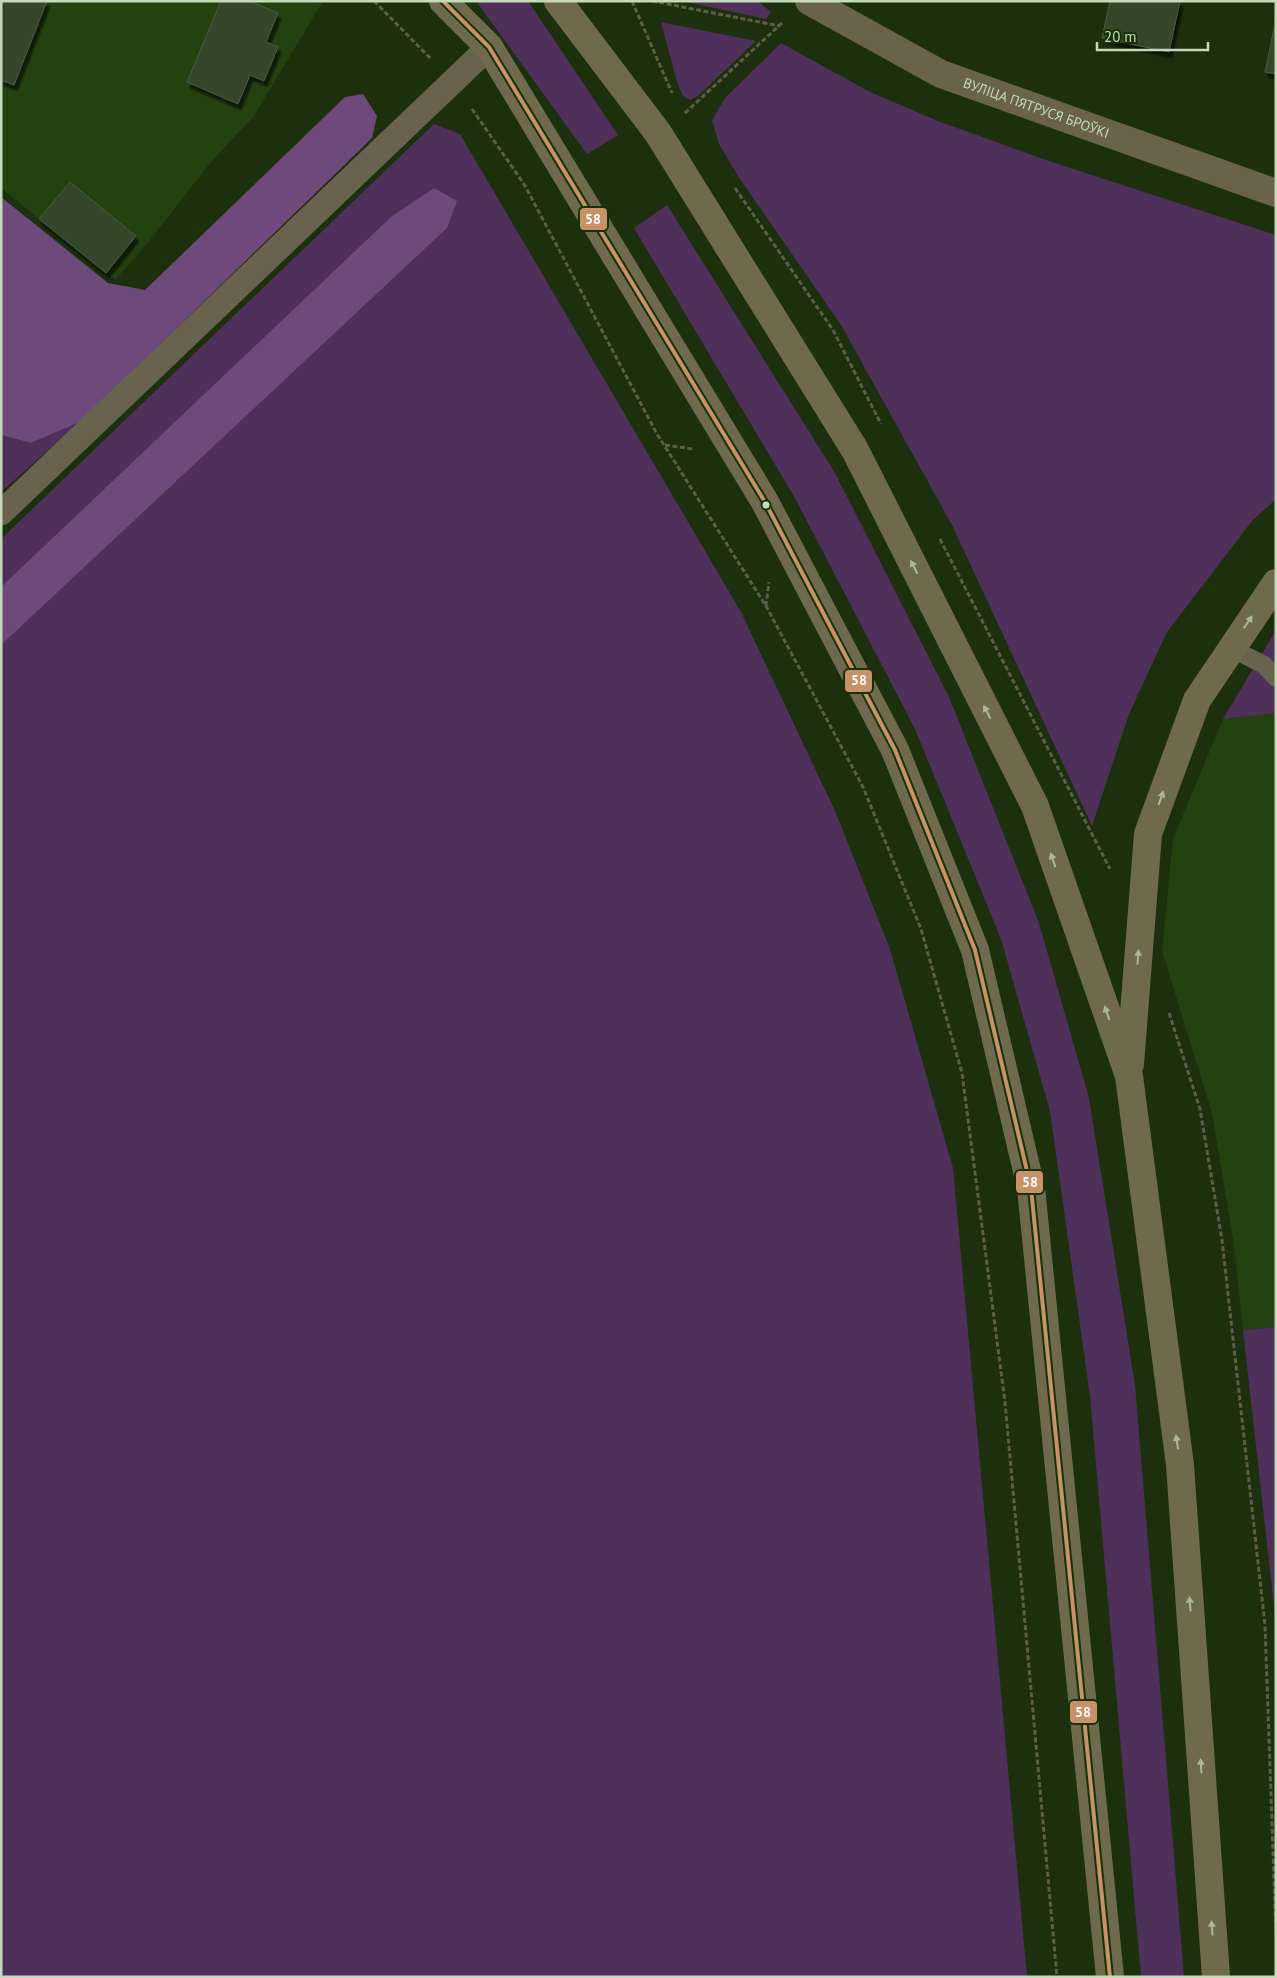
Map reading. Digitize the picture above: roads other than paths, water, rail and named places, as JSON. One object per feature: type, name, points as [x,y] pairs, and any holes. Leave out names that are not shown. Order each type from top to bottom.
[{"type":"main road","points":[[444,1],[489,47],[765,502],[895,750],[975,950],[1031,1188],[1110,1977]]},
{"type":"main road","points":[[558,1],[658,133],[855,450],[1035,806],[1129,1076],[1180,1465],[1216,1977]]},
{"type":"main road","name":"ВУЛІЦА ПЯТРУСЯ БРОЎКІ","points":[[809,1],[941,74],[1276,193]]},
{"type":"main road","points":[[1129,1076],[1148,834],[1197,700],[1276,584]]},
{"type":"street","points":[[1,513],[489,47]]},
{"type":"lane","points":[[1231,648],[1264,665],[1276,678]]}]
